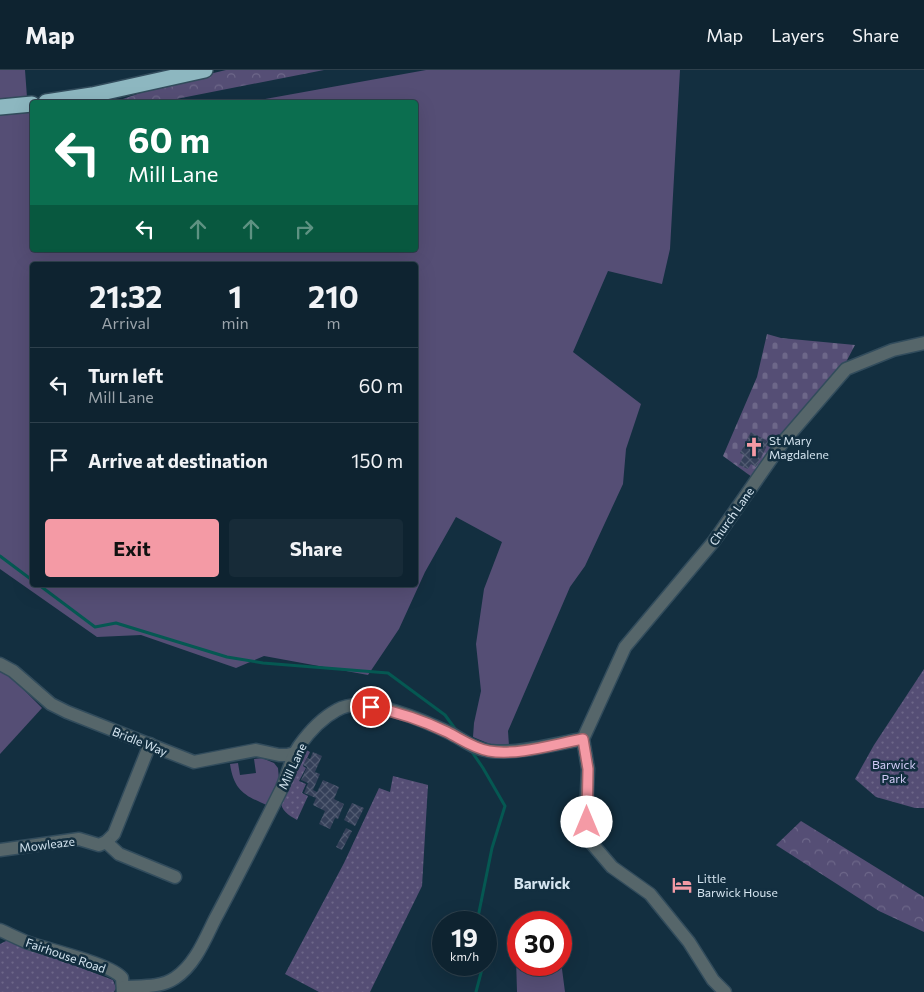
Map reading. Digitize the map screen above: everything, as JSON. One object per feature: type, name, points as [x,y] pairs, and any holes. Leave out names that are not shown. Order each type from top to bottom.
[{"type":"highway","points":[[61,100],[92,96],[205,70]]},
{"type":"highway","points":[[0,107],[30,104]]},
{"type":"street","name":"Church Lane","points":[[583,739],[625,647],[714,541],[788,435],[846,369],[893,350],[924,343]]},
{"type":"street","name":"Bridle Way","points":[[0,664],[13,671],[51,704],[194,762],[256,750],[279,755],[295,753]]},
{"type":"street","name":"Mill Lane","points":[[124,989],[167,983],[187,968],[202,945],[253,847],[286,778],[295,753],[305,739],[327,716],[339,708],[353,704],[395,711],[419,719],[472,746],[489,751],[513,751],[583,739]]},
{"type":"street","points":[[583,739],[588,769],[586,812],[588,839],[612,867],[650,894],[670,916],[713,980],[725,992]]},
{"type":"street","points":[[150,744],[114,834],[106,842],[119,854],[175,877]]},
{"type":"street","name":"Mowleaze","points":[[0,850],[79,839],[99,845],[106,842]]},
{"type":"street","name":"Fairhouse Road","points":[[0,930],[27,942],[115,972],[122,978],[124,989]]},
{"type":"green space","points":[[0,70],[25,70],[28,111],[30,111],[30,252],[418,252],[418,100],[259,100],[426,70],[680,70],[670,249],[662,284],[608,271],[573,352],[641,404],[626,449],[623,484],[585,566],[570,587],[508,731],[509,746],[492,745],[473,737],[481,691],[476,644],[484,589],[502,542],[456,517],[425,572],[399,629],[368,675],[264,656],[236,668],[141,635],[97,637],[0,569]]},
{"type":"green space","points":[[226,70],[324,70],[171,100],[120,100],[160,86]]},
{"type":"green space","points":[[767,334],[781,338],[855,345],[845,364],[752,477],[723,456],[757,377]]},
{"type":"green space","name":"Barwick Park","points":[[924,669],[924,808],[915,808],[876,797],[855,779],[874,745]]},
{"type":"green space","points":[[0,670],[9,675],[42,708],[0,754]]},
{"type":"green space","points":[[305,749],[310,752],[303,766],[306,768],[299,781],[306,784],[302,793],[308,796],[297,820],[284,810],[281,800]]},
{"type":"green space","points":[[262,758],[274,763],[278,768],[279,779],[269,806],[253,799],[238,787],[234,781],[230,764],[238,763],[240,775],[256,773],[254,759]]},
{"type":"green space","points":[[393,776],[428,785],[422,886],[370,992],[319,992],[285,974],[344,863],[379,788],[390,792]]},
{"type":"green space","points":[[801,821],[924,897],[924,932],[879,911],[776,845]]},
{"type":"green space","points":[[8,940],[113,980],[116,988],[114,992],[0,992],[0,944]]},
{"type":"green space","points":[[517,976],[563,976],[565,992],[517,992]]},
{"type":"building","name":"St Mary Magdalene","points":[[751,432],[769,442],[756,467],[751,464],[748,469],[739,465],[744,455],[740,453]]},
{"type":"building","points":[[313,752],[322,756],[315,772],[320,774],[313,790],[317,792],[323,780],[339,787],[334,799],[344,804],[338,819],[335,818],[330,829],[319,824],[325,811],[313,805],[316,798],[304,793],[308,783],[301,780],[307,767],[303,765],[307,758],[310,759]]},
{"type":"building","points":[[352,803],[364,808],[355,826],[344,820]]},
{"type":"building","points":[[346,828],[352,831],[342,850],[336,847]]},
{"type":"waterway","points":[[0,556],[30,578]]},
{"type":"waterway","points":[[42,587],[95,627],[116,623],[227,657],[263,663],[388,673],[445,715],[456,730]]},
{"type":"waterway","points":[[470,749],[505,806],[492,848],[479,911]]},
{"type":"waterway","points":[[476,992],[480,976]]},
{"type":"place","name":"St Mary Magdalene","points":[[754,447]]},
{"type":"place","name":"Little Barwick House","points":[[682,885]]},
{"type":"district","name":"Barwick","points":[[542,883]]},
{"type":"route","points":[[371,707],[395,711],[419,719],[454,735],[472,746],[489,751],[513,751],[583,739],[588,769],[587,822]]}]
